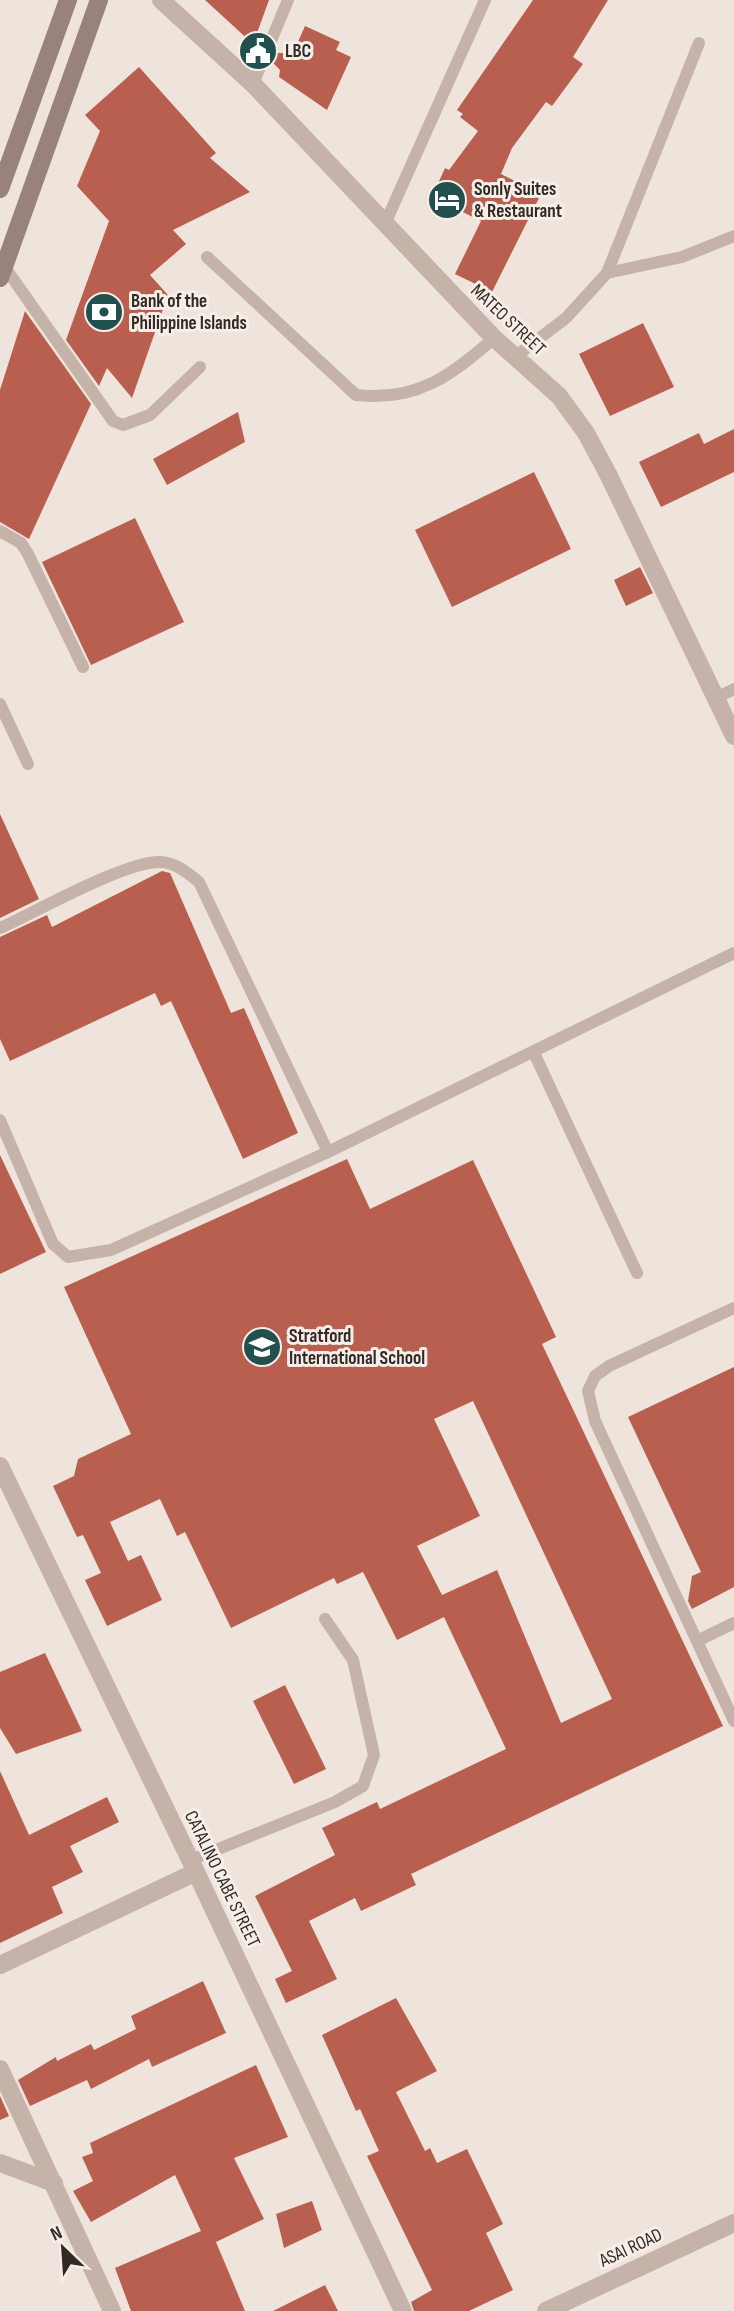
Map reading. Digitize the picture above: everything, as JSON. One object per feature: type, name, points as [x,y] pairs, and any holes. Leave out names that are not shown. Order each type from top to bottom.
[{"type":"main road","points":[[0,189],[68,0]]},
{"type":"main road","points":[[2,272],[99,0]]},
{"type":"street","name":"MATEO STREET","points":[[161,0],[253,84],[384,226],[494,338],[559,396],[586,433],[734,736]]},
{"type":"street","name":"CATALINO CABE STREET","points":[[0,1466],[194,1866],[403,2311]]},
{"type":"street","points":[[0,1965],[194,1866]]},
{"type":"street","points":[[0,2069],[112,2311]]},
{"type":"street","points":[[0,2164],[54,2183]]},
{"type":"street","name":"ASAI ROAD","points":[[546,2311],[734,2223]]},
{"type":"lane","points":[[253,84],[288,0]]},
{"type":"lane","points":[[384,226],[485,0]]},
{"type":"lane","points":[[516,356],[566,318],[607,273],[699,43]]},
{"type":"lane","points":[[607,273],[682,257],[734,236]]},
{"type":"lane","points":[[207,257],[356,395],[399,396],[425,387],[461,367],[494,338]]},
{"type":"lane","points":[[2,272],[113,421],[123,425],[150,415],[200,368]]},
{"type":"lane","points":[[0,531],[21,543],[28,554],[83,667]]},
{"type":"lane","points":[[716,698],[734,689]]},
{"type":"lane","points":[[0,704],[28,764]]},
{"type":"lane","points":[[0,928],[138,863],[163,862],[181,868],[199,882],[328,1152]]},
{"type":"lane","points":[[0,1120],[53,1244],[68,1257],[111,1250],[328,1152],[734,953]]},
{"type":"lane","points":[[534,1053],[637,1273]]},
{"type":"lane","points":[[734,1308],[609,1366],[596,1376],[588,1391],[595,1422],[734,1721]]},
{"type":"lane","points":[[194,1866],[335,1802],[363,1786],[374,1755],[353,1660],[325,1619]]},
{"type":"lane","points":[[696,1641],[734,1623]]},
{"type":"building","points":[[205,0],[269,0],[253,44]]},
{"type":"building","points":[[533,0],[608,0],[573,57],[583,64],[552,106],[546,102],[512,148],[501,174],[541,194],[492,292],[455,274],[481,221],[432,197],[445,168],[449,170],[478,131],[460,117],[463,114],[457,110]]},
{"type":"building","points":[[305,26],[340,42],[336,50],[351,57],[327,110],[279,77],[280,70],[272,62],[275,53],[293,53]]},
{"type":"building","points":[[139,67],[216,153],[210,158],[250,192],[173,230],[186,244],[150,275],[168,295],[132,398],[107,368],[99,386],[66,340],[109,221],[77,186],[100,131],[85,115]]},
{"type":"building","points":[[25,311],[91,404],[29,539],[0,522],[0,390]]},
{"type":"building","points":[[643,323],[674,387],[610,416],[579,354]]},
{"type":"building","points":[[238,412],[245,442],[167,485],[153,459]]},
{"type":"building","points":[[734,429],[734,472],[661,507],[639,462],[699,433],[704,444]]},
{"type":"building","points":[[534,472],[571,549],[452,607],[415,530]]},
{"type":"building","points":[[135,518],[184,622],[91,665],[42,562]]},
{"type":"building","points":[[640,567],[653,593],[626,606],[614,580]]},
{"type":"building","points":[[0,814],[39,899],[0,918]]},
{"type":"building","points":[[162,871],[170,873],[231,1013],[244,1008],[298,1133],[243,1159],[171,1001],[161,1006],[155,993],[10,1061],[0,1039],[0,937],[47,915],[52,927]]},
{"type":"building","points":[[0,1155],[46,1252],[0,1274]]},
{"type":"building","points":[[347,1159],[370,1209],[473,1160],[556,1337],[542,1344],[723,1726],[411,1874],[416,1885],[361,1911],[355,1898],[309,1921],[337,1979],[286,2003],[275,1979],[292,1971],[255,1896],[335,1855],[322,1828],[377,1802],[380,1809],[506,1749],[444,1617],[397,1640],[363,1572],[337,1584],[334,1578],[231,1628],[185,1532],[177,1536],[160,1499],[110,1522],[128,1561],[141,1555],[162,1600],[107,1626],[85,1580],[101,1573],[83,1535],[77,1537],[53,1486],[74,1476],[78,1459],[131,1434],[64,1287]],"holes":[[[473,1401],[612,1699],[561,1723],[497,1570],[442,1595],[417,1546],[480,1516],[434,1419]]]},
{"type":"building","points":[[734,1367],[734,1587],[692,1609],[688,1601],[692,1576],[701,1572],[628,1417]]},
{"type":"building","points":[[45,1653],[82,1731],[16,1754],[0,1728],[0,1672]]},
{"type":"building","points":[[285,1685],[326,1769],[294,1784],[253,1701]]},
{"type":"building","points":[[0,1771],[29,1835],[107,1797],[119,1822],[70,1846],[83,1872],[52,1887],[63,1913],[0,1943]]},
{"type":"building","points":[[203,1981],[226,2033],[152,2067],[149,2059],[91,2089],[87,2080],[30,2106],[18,2080],[56,2057],[57,2061],[91,2044],[94,2050],[136,2029],[131,2016]]},
{"type":"building","points":[[396,1998],[437,2071],[396,2092],[425,2151],[430,2148],[437,2163],[467,2149],[503,2224],[486,2233],[513,2290],[469,2311],[414,2311],[411,2302],[432,2290],[367,2156],[379,2151],[360,2109],[356,2111],[322,2035]]},
{"type":"building","points":[[256,2065],[288,2137],[234,2158],[264,2219],[216,2242],[245,2311],[131,2311],[115,2268],[201,2231],[175,2175],[91,2222],[73,2191],[93,2181],[82,2157],[93,2153],[90,2143]]},
{"type":"building","points":[[0,2096],[9,2116],[0,2120]]},
{"type":"building","points":[[312,2201],[322,2230],[284,2248],[276,2214]]},
{"type":"building","points":[[325,2285],[338,2311],[273,2311]]},
{"type":"place","name":"LBC","points":[[258,51]]},
{"type":"place","name":"Sonly Suites & Restaurant","points":[[447,200]]},
{"type":"place","name":"Bank of the Philippine Islands","points":[[104,312]]},
{"type":"place","name":"Stratford International School","points":[[262,1347]]}]
